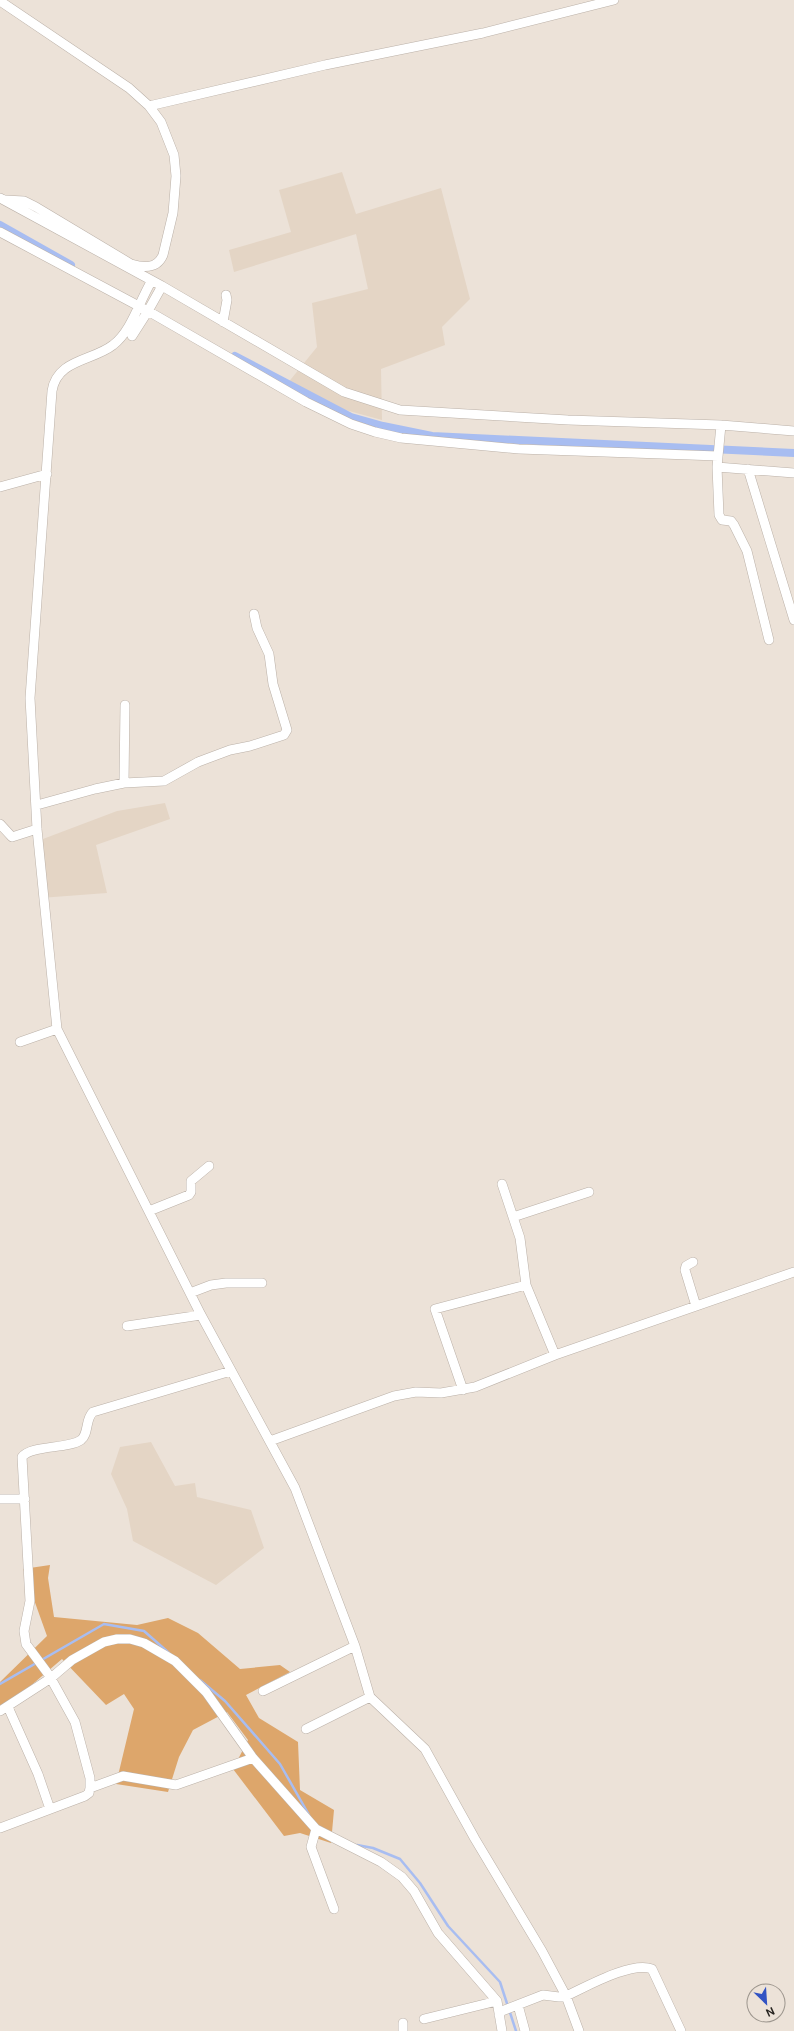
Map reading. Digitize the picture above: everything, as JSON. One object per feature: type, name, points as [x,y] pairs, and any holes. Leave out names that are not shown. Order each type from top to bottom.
[{"type":"street","points":[[149,106],[325,65],[483,33],[614,0]]},
{"type":"street","points":[[2,199],[24,201],[52,216],[131,264],[144,268],[155,265],[161,261],[173,212],[176,190],[174,155],[167,134],[149,106],[128,88],[4,2]]},
{"type":"street","points":[[2,199],[149,285],[160,289],[223,322],[344,392],[400,410],[721,429],[794,431]]},
{"type":"street","points":[[47,224],[52,216]]},
{"type":"street","points":[[0,232],[149,311],[306,402],[351,424],[375,432],[401,438],[519,449],[718,454]]},
{"type":"street","points":[[149,285],[122,336],[113,345],[71,365],[54,382],[30,698],[37,805],[37,829],[57,1029],[200,1315],[270,1441],[300,1500],[356,1646],[370,1697],[425,1749],[475,1839],[542,1951],[566,1996],[579,2031]]},
{"type":"street","points":[[132,336],[149,311],[160,289]]},
{"type":"street","points":[[223,322],[227,300],[226,295]]},
{"type":"street","points":[[721,429],[716,467],[719,515],[722,520],[731,521],[747,551],[769,640]]},
{"type":"street","points":[[716,467],[794,473]]},
{"type":"street","points":[[748,470],[794,620]]},
{"type":"street","points":[[0,487],[47,474]]},
{"type":"street","points":[[37,805],[95,789],[124,783],[164,781],[198,762],[230,750],[272,740],[286,733],[287,730],[273,684],[269,654],[257,628],[254,614]]},
{"type":"street","points":[[124,783],[125,705]]},
{"type":"street","points":[[0,824],[12,837],[37,829]]},
{"type":"street","points":[[20,1042],[57,1029]]},
{"type":"street","points":[[149,1211],[189,1195],[191,1192],[191,1181],[209,1166]]},
{"type":"street","points":[[502,1184],[520,1238],[526,1284],[555,1354]]},
{"type":"street","points":[[513,1217],[589,1192]]},
{"type":"street","points":[[693,1262],[686,1266],[685,1270],[696,1306]]},
{"type":"street","points":[[270,1441],[394,1396],[416,1392],[441,1393],[475,1387],[555,1354],[794,1272]]},
{"type":"street","points":[[190,1293],[212,1285],[226,1282],[262,1282]]},
{"type":"street","points":[[463,1390],[435,1309],[526,1284]]},
{"type":"street","points":[[127,1326],[200,1315]]},
{"type":"street","points":[[0,1828],[85,1796],[89,1793],[90,1788],[87,1766],[75,1722],[50,1677],[26,1644],[24,1632],[30,1601],[22,1457],[25,1454],[78,1442],[85,1437],[91,1414],[98,1410],[231,1371]]},
{"type":"street","points":[[0,1498],[25,1499]]},
{"type":"street","points":[[50,1810],[38,1774],[4,1709],[72,1660],[104,1642],[117,1639],[130,1639],[144,1643],[175,1662],[206,1692],[253,1758],[316,1829],[381,1862],[402,1877],[414,1891],[438,1933],[497,2001],[502,2031]]},
{"type":"street","points":[[263,1691],[356,1646]]},
{"type":"street","points":[[306,1729],[370,1697]]},
{"type":"street","points":[[90,1788],[123,1776],[176,1785],[253,1758]]},
{"type":"street","points":[[316,1829],[311,1847],[334,1909]]},
{"type":"street","points":[[500,2013],[516,2005],[543,1995],[559,1997],[566,1996],[629,1969],[647,1967],[652,1969],[681,2031]]},
{"type":"street","points":[[424,2019],[497,2001]]},
{"type":"street","points":[[516,2005],[525,2031]]},
{"type":"shaded area","points":[[342,172],[356,214],[441,188],[470,299],[442,327],[445,345],[381,369],[382,420],[327,405],[287,384],[317,347],[312,303],[368,289],[356,234],[234,272],[229,250],[291,232],[279,190]]},
{"type":"shaded area","points":[[165,803],[170,819],[96,845],[107,893],[40,898],[35,842],[117,811]]},
{"type":"shaded area","points":[[151,1442],[175,1486],[195,1483],[197,1497],[251,1510],[264,1548],[216,1585],[133,1541],[127,1509],[111,1474],[120,1447]]},
{"type":"shaded area","points":[[50,1565],[48,1578],[54,1617],[137,1625],[168,1618],[198,1633],[240,1669],[280,1665],[290,1672],[246,1695],[259,1718],[298,1742],[300,1790],[334,1810],[331,1843],[300,1833],[284,1836],[233,1769],[248,1740],[227,1712],[193,1730],[179,1757],[168,1792],[116,1784],[134,1709],[124,1694],[106,1705],[62,1659],[0,1712],[0,1682],[47,1636],[23,1569]]},
{"type":"waterway","points":[[0,225],[71,265]]},
{"type":"waterway","points":[[235,356],[351,417],[383,426],[432,436],[794,453]]},
{"type":"waterway","points":[[0,1684],[104,1624],[144,1631],[169,1653]]},
{"type":"waterway","points":[[200,1680],[225,1701],[280,1764],[309,1815]]},
{"type":"waterway","points":[[357,1845],[373,1848],[400,1859],[420,1883],[448,1926],[500,1982],[516,2031]]}]
